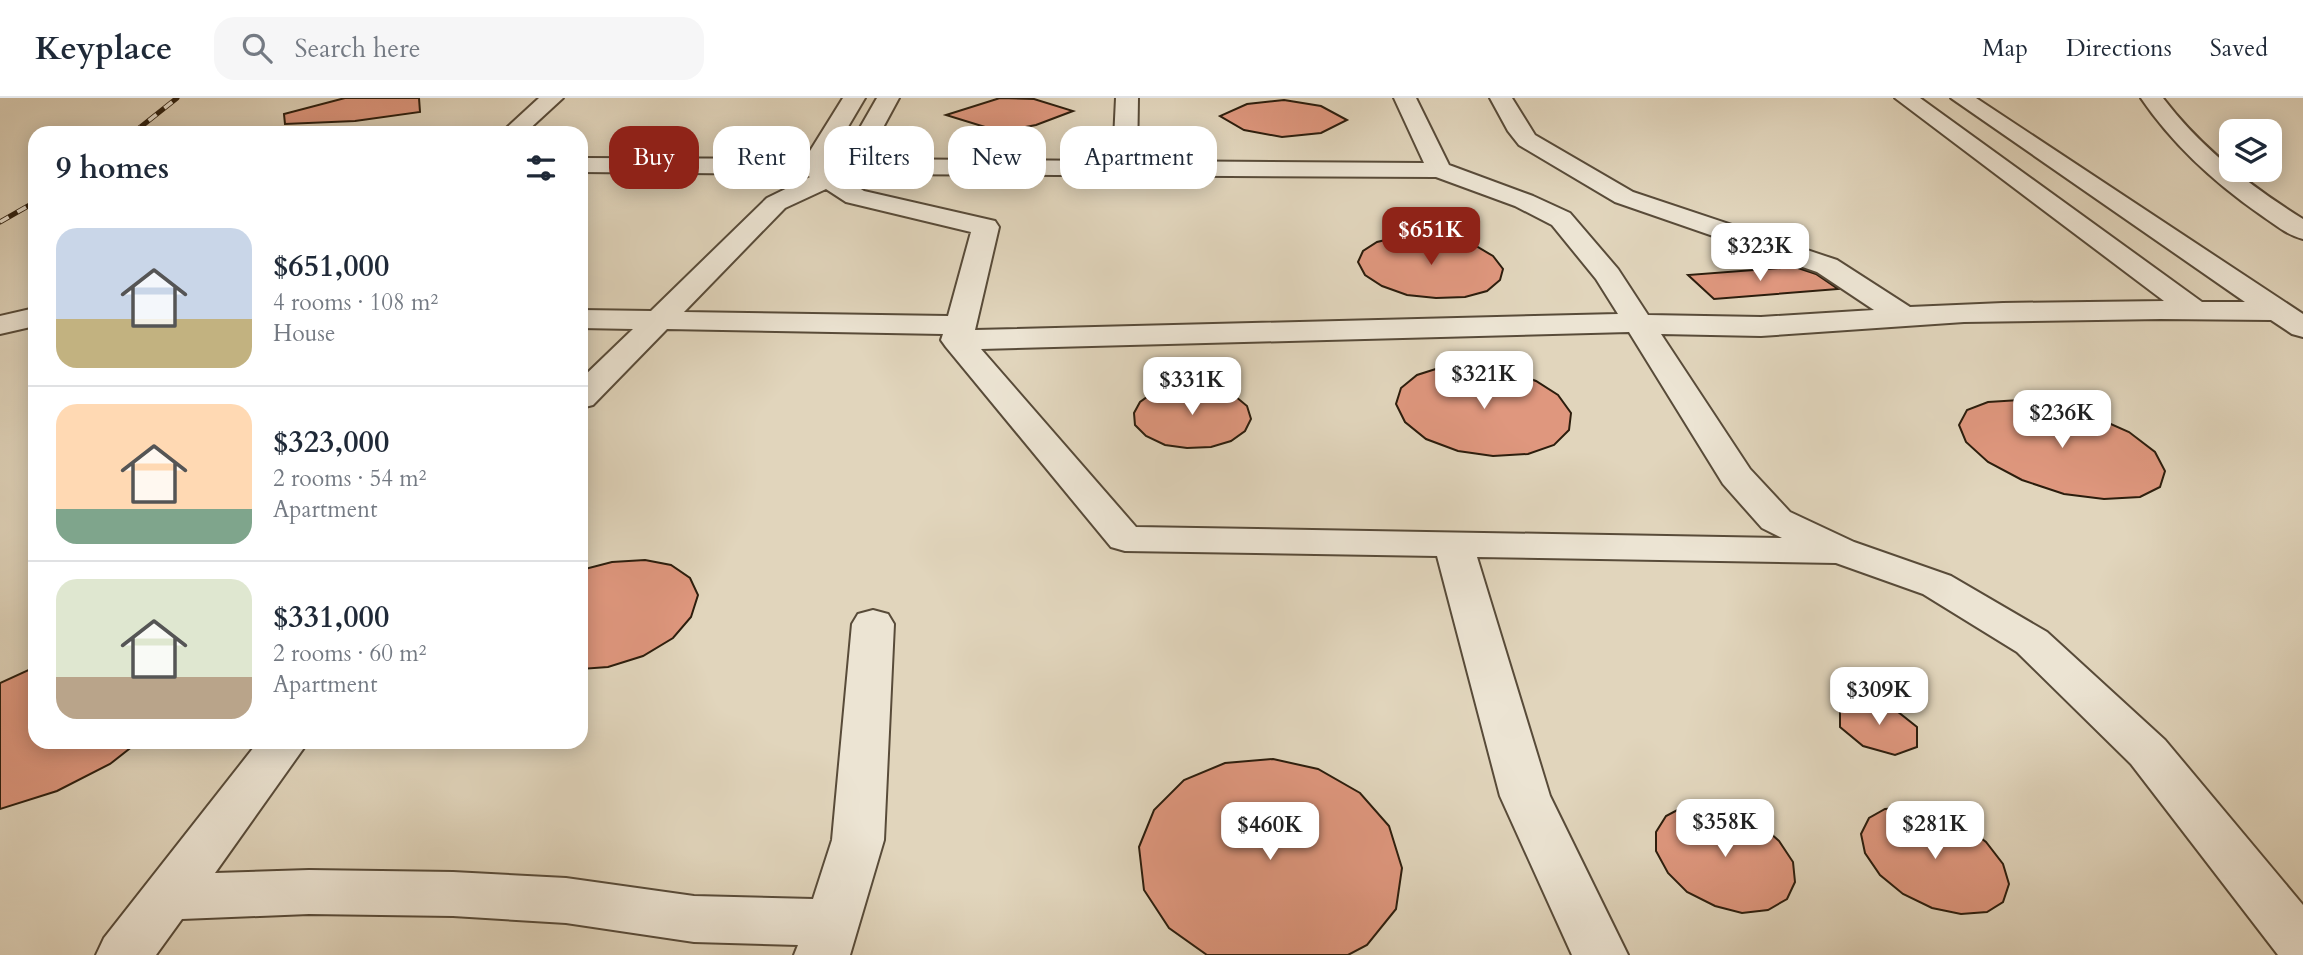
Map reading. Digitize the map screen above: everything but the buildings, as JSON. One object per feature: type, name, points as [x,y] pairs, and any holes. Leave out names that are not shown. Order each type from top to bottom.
[{"type":"lane","points":[[520,126],[552,98]]},
{"type":"lane","points":[[845,126],[854,98]]},
{"type":"lane","points":[[866,126],[888,98]]},
{"type":"lane","points":[[1126,126],[1127,98]]},
{"type":"lane","points":[[1405,98],[1439,170]]},
{"type":"lane","points":[[1502,98],[1527,141],[1624,197],[1827,266],[1905,317]]},
{"type":"lane","points":[[1906,98],[2197,312]]},
{"type":"lane","points":[[1962,98],[2291,320]]},
{"type":"lane","points":[[1993,98],[2121,183],[2169,238]]},
{"type":"lane","points":[[2152,98],[2179,131],[2214,165],[2252,196],[2303,230]]},
{"type":"lane","points":[[588,165],[824,171]]},
{"type":"lane","points":[[934,170],[1060,169]]},
{"type":"lane","points":[[1217,169],[1439,170],[1524,201],[1561,219],[1608,275],[1736,476],[1776,520],[1840,551],[1937,585],[2032,642],[2148,752],[2303,945]]},
{"type":"lane","points":[[588,391],[776,203],[824,175]]},
{"type":"lane","points":[[847,189],[855,197],[986,227],[959,332]]},
{"type":"lane","points":[[588,319],[959,332],[1640,323],[1744,328],[2026,311],[2197,312],[2291,320]]},
{"type":"lane","points":[[0,325],[28,319]]},
{"type":"lane","points":[[959,332],[1125,539],[1840,551]]},
{"type":"lane","points":[[1454,545],[1525,796],[1600,955]]},
{"type":"lane","points":[[167,898],[247,893],[434,894],[561,900],[615,905],[827,938],[858,840],[873,624]]},
{"type":"lane","points":[[124,955],[279,749]]},
{"type":"railway","points":[[142,126],[177,98]]},
{"type":"railway","points":[[0,222],[28,206]]}]
